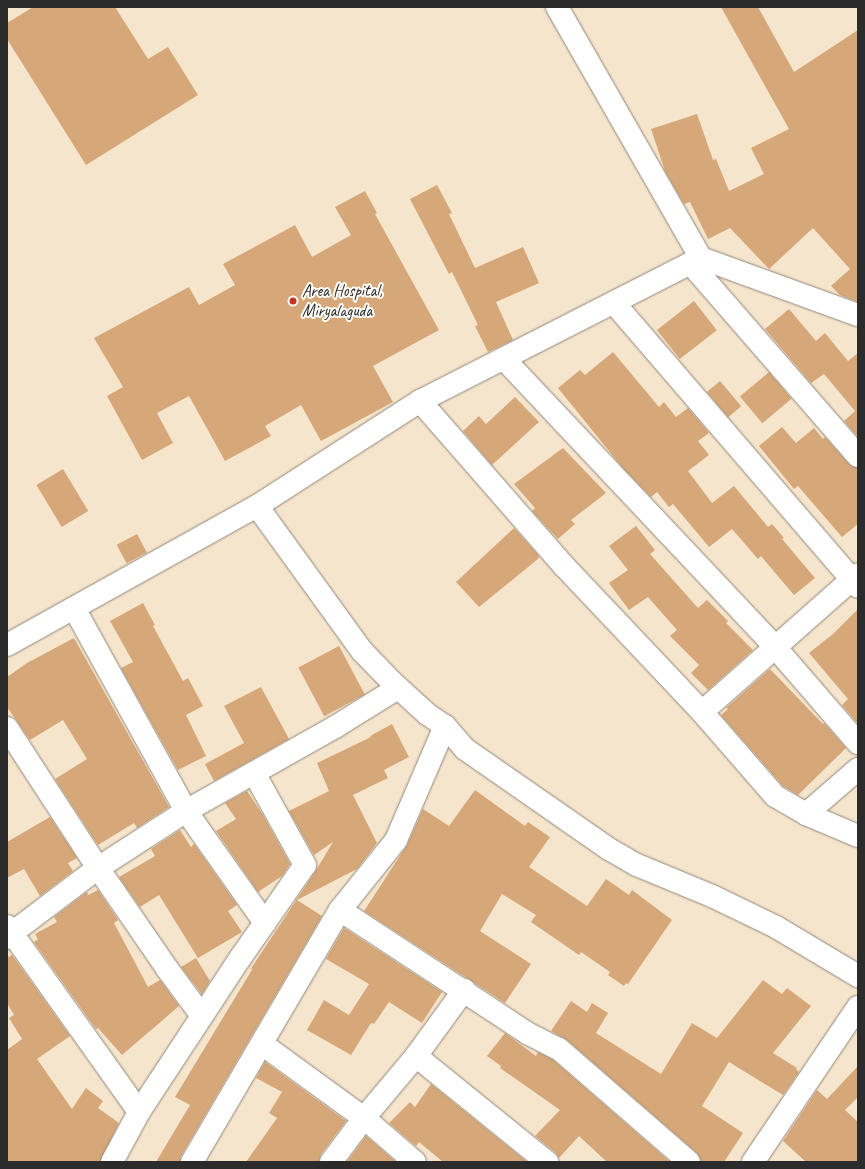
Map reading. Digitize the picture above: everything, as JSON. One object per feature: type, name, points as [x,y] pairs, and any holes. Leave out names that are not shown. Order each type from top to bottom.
[{"type":"street","points":[[558,7],[696,261],[858,456]]},
{"type":"street","points":[[7,645],[257,506],[420,401],[696,261],[858,315]]},
{"type":"street","points":[[614,303],[856,580],[775,647],[702,712]]},
{"type":"street","points":[[504,359],[775,647],[858,743]]},
{"type":"street","points":[[420,401],[565,567],[702,712],[775,796],[806,814],[858,836]]},
{"type":"street","points":[[257,506],[362,651],[398,688],[427,714],[445,726],[465,749],[609,849],[637,865],[712,896],[776,927],[858,976]]},
{"type":"street","points":[[74,608],[186,811],[265,923]]},
{"type":"street","points":[[140,1112],[9,932],[98,868],[186,811],[254,773],[398,688]]},
{"type":"street","points":[[192,1162],[340,910],[396,840],[445,726]]},
{"type":"street","points":[[7,728],[98,868],[168,970],[202,1016]]},
{"type":"street","points":[[806,814],[858,769]]},
{"type":"street","points":[[112,1162],[140,1112],[202,1016],[305,865],[254,773]]},
{"type":"street","points":[[340,910],[529,1034],[559,1049],[689,1162]]},
{"type":"street","points":[[331,1162],[364,1118],[416,1056],[464,990]]},
{"type":"street","points":[[753,1162],[858,1007]]},
{"type":"street","points":[[262,1044],[364,1118],[415,1162]]},
{"type":"street","points":[[416,1056],[547,1162]]},
{"type":"building","points":[[33,7],[115,7],[148,59],[168,47],[198,95],[86,165],[7,39],[7,23]]},
{"type":"building","points":[[721,7],[758,7],[794,72],[858,30],[858,302],[840,295],[831,286],[850,269],[813,228],[769,269],[730,228],[708,239],[690,202],[684,204],[665,171],[651,129],[697,114],[713,160],[716,159],[729,191],[764,174],[751,148],[789,129]]},
{"type":"building","points":[[437,185],[452,213],[449,214],[475,268],[523,247],[539,283],[496,302],[513,340],[488,352],[475,326],[478,325],[452,272],[449,274],[410,199]]},
{"type":"building","points":[[365,191],[377,213],[375,214],[439,330],[373,366],[393,402],[321,441],[301,405],[265,426],[271,436],[225,461],[189,396],[157,413],[173,443],[142,460],[107,396],[123,387],[94,338],[189,287],[199,305],[235,285],[223,264],[295,225],[312,257],[351,235],[335,207]]},
{"type":"building","points":[[694,301],[717,330],[680,359],[657,330]]},
{"type":"building","points":[[789,309],[816,341],[825,333],[848,361],[858,353],[858,437],[844,421],[855,411],[824,374],[811,383],[765,329]]},
{"type":"building","points":[[613,352],[659,407],[664,402],[676,417],[688,408],[709,433],[698,441],[709,455],[688,471],[712,503],[734,486],[768,527],[772,524],[784,538],[782,539],[815,578],[794,595],[761,556],[758,559],[732,529],[709,547],[673,504],[669,507],[657,492],[651,497],[622,467],[558,388],[580,370],[585,375]]},
{"type":"building","points":[[769,372],[791,399],[762,423],[740,396]]},
{"type":"building","points":[[720,381],[741,406],[728,417],[707,392]]},
{"type":"building","points":[[515,397],[539,422],[492,465],[463,431],[479,416],[486,424]]},
{"type":"building","points":[[782,427],[796,443],[814,428],[823,439],[825,437],[849,464],[858,468],[858,524],[842,537],[798,486],[794,489],[759,446]]},
{"type":"building","points":[[563,448],[606,493],[571,520],[575,524],[558,539],[532,511],[535,508],[514,484]]},
{"type":"building","points":[[63,469],[88,511],[62,527],[36,485]]},
{"type":"building","points":[[636,526],[655,550],[650,554],[698,608],[707,600],[728,621],[726,623],[753,650],[708,690],[691,673],[699,665],[670,636],[677,630],[648,597],[629,610],[609,583],[628,570],[609,546]]},
{"type":"building","points":[[514,528],[539,556],[538,559],[479,607],[456,582]]},
{"type":"building","points":[[137,534],[147,553],[127,563],[117,545]]},
{"type":"building","points":[[143,603],[155,625],[153,626],[183,681],[188,678],[203,706],[186,715],[206,756],[178,770],[121,668],[133,662],[110,621]]},
{"type":"building","points":[[858,609],[858,724],[842,705],[848,699],[809,653],[833,634]]},
{"type":"building","points":[[74,638],[169,807],[137,828],[134,823],[98,845],[55,779],[87,759],[63,720],[30,740],[7,707],[7,677],[27,663]]},
{"type":"building","points":[[339,646],[365,695],[324,716],[298,668]]},
{"type":"building","points":[[770,669],[823,724],[824,723],[846,748],[798,795],[783,786],[721,715],[728,709],[726,708]]},
{"type":"building","points":[[261,687],[289,739],[214,781],[205,764],[244,743],[224,706]]},
{"type":"building","points":[[392,724],[409,757],[384,770],[388,778],[353,795],[377,843],[357,869],[297,900],[322,916],[181,1156],[180,1162],[156,1162],[190,1105],[175,1097],[253,968],[250,970],[315,872],[333,842],[314,855],[289,811],[329,791],[317,763],[371,737],[370,736]]},
{"type":"building","points":[[475,790],[525,826],[528,822],[550,837],[529,867],[587,906],[606,879],[629,895],[632,890],[672,920],[628,984],[626,983],[624,986],[608,975],[610,972],[581,952],[579,955],[531,922],[536,915],[502,894],[480,931],[531,964],[505,1003],[364,911],[407,845],[423,809],[449,826]]},
{"type":"building","points":[[247,791],[263,815],[290,864],[282,876],[258,892],[216,831],[236,819],[225,803]]},
{"type":"building","points":[[50,817],[77,858],[68,863],[73,871],[40,896],[24,869],[7,878],[7,842]]},
{"type":"building","points":[[180,830],[191,847],[194,844],[237,905],[228,911],[242,932],[198,958],[159,895],[140,907],[119,877],[155,856],[151,849]]},
{"type":"building","points":[[98,890],[118,920],[114,923],[148,987],[160,980],[179,1006],[122,1055],[98,1028],[96,1029],[34,942],[38,939],[35,934],[57,922],[54,917],[87,892],[88,895]]},
{"type":"building","points":[[344,928],[442,992],[422,1023],[389,1002],[374,1024],[371,1023],[351,1055],[307,1030],[324,1000],[349,1015],[369,984],[326,959]]},
{"type":"building","points":[[12,955],[70,1036],[37,1059],[72,1109],[86,1088],[103,1101],[98,1108],[119,1123],[100,1162],[7,1162],[7,1050],[22,1039],[9,1018],[14,1015],[7,1003],[7,958]]},
{"type":"building","points":[[196,958],[210,981],[202,994],[181,967]]},
{"type":"building","points":[[763,980],[782,994],[787,988],[811,1006],[773,1053],[797,1068],[796,1069],[799,1072],[783,1095],[729,1062],[702,1106],[743,1133],[724,1162],[701,1162],[697,1153],[567,1040],[551,1031],[571,1001],[587,1012],[592,1003],[608,1013],[596,1033],[661,1074],[692,1023],[717,1038]]},
{"type":"building","points":[[505,1033],[536,1056],[538,1052],[552,1059],[670,1162],[607,1162],[579,1136],[559,1158],[555,1152],[535,1136],[560,1110],[500,1068],[501,1066],[487,1056]]},
{"type":"building","points":[[265,1062],[346,1121],[321,1154],[319,1162],[246,1162],[277,1118],[269,1113],[282,1092],[256,1078]]},
{"type":"building","points":[[858,1066],[858,1097],[845,1110],[858,1122],[858,1162],[806,1162],[783,1141],[817,1090],[827,1099]]},
{"type":"building","points":[[431,1084],[527,1162],[443,1162],[419,1142],[416,1146],[389,1123],[410,1102],[415,1107]]},
{"type":"building","points":[[366,1136],[396,1162],[347,1162]]},
{"type":"place","name":"Area Hospital, Miryalaguda","points":[[293,301]]}]
